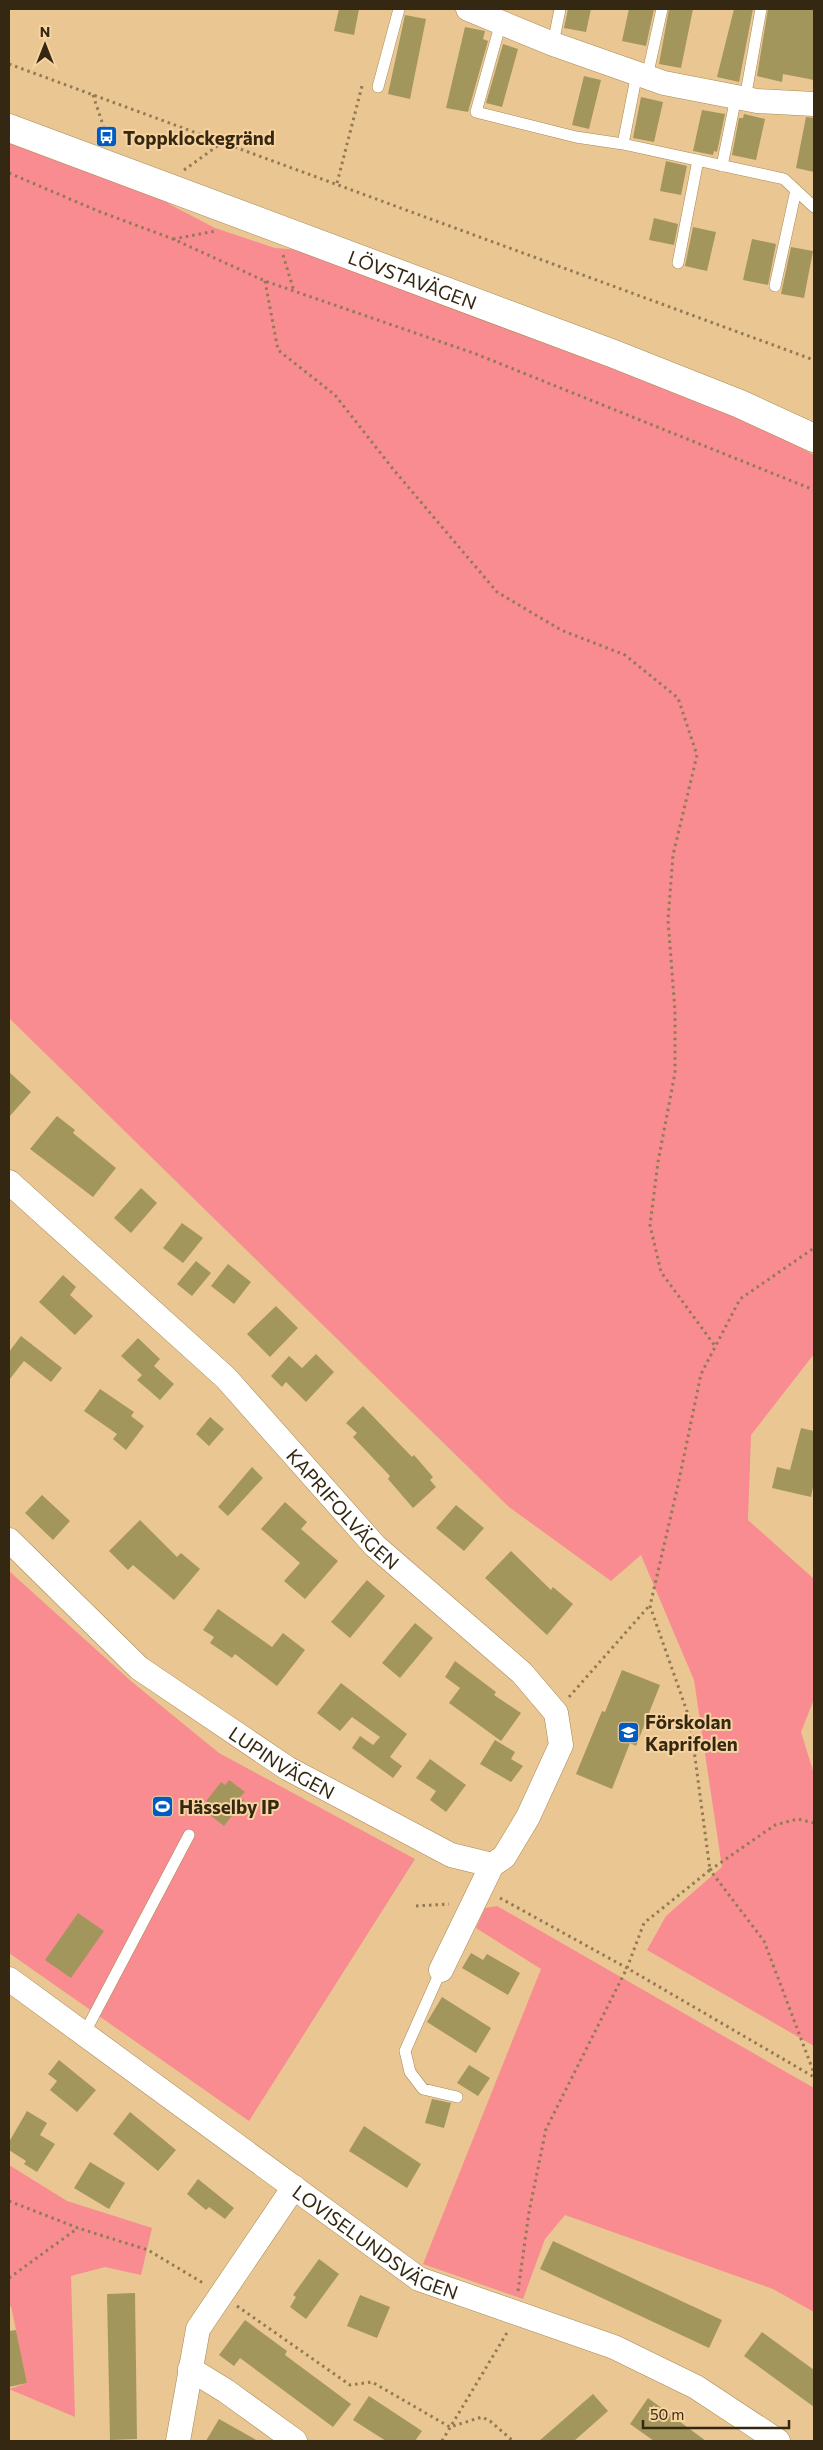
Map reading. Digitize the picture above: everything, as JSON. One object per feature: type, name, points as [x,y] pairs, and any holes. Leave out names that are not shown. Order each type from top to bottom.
[{"type":"street","points":[[468,9],[552,44],[664,83],[740,98],[814,104]]},
{"type":"street","name":"LÖVSTAVÄGEN","points":[[9,112],[749,391],[814,418]]},
{"type":"street","name":"LÖVSTAVÄGEN","points":[[9,128],[614,354],[740,404],[814,438]]},
{"type":"street","name":"KAPRIFOLVÄGEN","points":[[9,1182],[226,1378],[375,1546],[522,1673],[556,1713]]},
{"type":"street","name":"LUPINVÄGEN","points":[[9,1540],[139,1668],[286,1768],[451,1855],[492,1865]]},
{"type":"street","points":[[441,1970],[492,1865],[504,1857],[528,1817],[560,1745],[556,1713]]},
{"type":"street","name":"LOVISELUNDSVÄGEN","points":[[9,1979],[419,2279],[614,2347],[704,2392],[778,2441]]},
{"type":"street","points":[[178,2441],[198,2329],[294,2187]]},
{"type":"street","points":[[190,2369],[226,2391],[295,2441]]},
{"type":"lane","points":[[378,87],[399,9]]},
{"type":"lane","points":[[552,44],[560,9]]},
{"type":"lane","points":[[624,144],[662,9]]},
{"type":"lane","points":[[722,166],[761,9]]},
{"type":"lane","points":[[501,22],[476,112],[576,137],[624,144],[784,179],[814,207]]},
{"type":"lane","points":[[678,264],[698,160]]},
{"type":"lane","points":[[775,286],[796,190]]},
{"type":"lane","points":[[84,2034],[189,1835]]},
{"type":"lane","points":[[441,1970],[405,2051],[410,2072],[423,2089],[457,2097]]},
{"type":"path","points":[[9,64],[337,183],[814,360]]},
{"type":"path","points":[[337,183],[365,76]]},
{"type":"path","points":[[93,95],[107,137]]},
{"type":"path","points":[[184,167],[224,142]]},
{"type":"path","points":[[9,174],[98,211],[173,239],[265,281],[476,354],[814,490]]},
{"type":"path","points":[[173,239],[221,229]]},
{"type":"path","points":[[281,247],[294,291]]},
{"type":"path","points":[[265,281],[278,350],[336,395],[392,469],[497,592],[561,630],[625,655],[678,698],[697,755],[672,854],[668,920],[675,1012],[675,1073],[658,1162],[650,1226],[661,1272],[715,1346]]},
{"type":"path","points":[[556,1713],[650,1606],[701,1374],[740,1299],[814,1248]]},
{"type":"path","points":[[650,1606],[690,1720],[710,1870],[764,1942],[814,2073]]},
{"type":"path","points":[[442,2441],[504,2341],[515,2312],[529,2212],[546,2129],[627,1968],[644,1924],[710,1870],[775,1825],[798,1820],[814,1823]]},
{"type":"path","points":[[499,1897],[627,1968],[814,2077]]},
{"type":"path","points":[[416,1906],[474,1902]]},
{"type":"path","points":[[9,2278],[78,2228]]},
{"type":"path","points":[[450,2428],[482,2417],[490,2421],[512,2441]]},
{"type":"shaded area","points":[[9,141],[167,198],[169,204],[215,228],[275,248],[313,251],[738,414],[814,455],[814,1354],[751,1435],[748,1520],[814,1579],[814,1699],[801,1732],[814,1774],[814,2046],[647,1950],[666,1916],[722,1867],[694,1680],[641,1555],[611,1581],[509,1507],[9,1018]]},
{"type":"shaded area","name":"Hässelby IP","points":[[9,1571],[132,1682],[219,1753],[415,1859],[249,2121],[9,1953]]},
{"type":"shaded area","points":[[497,1906],[814,2088],[814,2312],[773,2289],[565,2215],[545,2239],[523,2299],[423,2264],[541,1969],[476,1928],[485,1908]]},
{"type":"shaded area","points":[[9,2165],[67,2201],[152,2228],[141,2275],[105,2267],[71,2276],[75,2417],[9,2389],[27,2383],[11,2306],[9,2307]]},
{"type":"building","points":[[339,9],[359,9],[354,35],[334,31]]},
{"type":"building","points":[[568,9],[591,9],[586,32],[564,28]]},
{"type":"building","points":[[629,9],[654,9],[646,46],[622,41]]},
{"type":"building","points":[[669,9],[693,9],[681,68],[659,64]]},
{"type":"building","points":[[734,9],[753,9],[739,82],[717,77]]},
{"type":"building","points":[[768,9],[814,9],[814,80],[783,74],[782,82],[757,76]]},
{"type":"building","points":[[405,15],[426,19],[410,99],[388,94]]},
{"type":"building","points":[[465,27],[485,31],[483,39],[488,41],[468,112],[446,108]]},
{"type":"building","points":[[503,44],[518,49],[502,107],[486,103]]},
{"type":"building","points":[[584,76],[601,80],[589,129],[572,125]]},
{"type":"building","points":[[641,97],[663,102],[654,142],[633,138]]},
{"type":"building","points":[[702,110],[725,114],[717,152],[714,151],[713,155],[693,151]]},
{"type":"building","points":[[744,114],[765,119],[756,160],[732,155],[739,118],[743,118]]},
{"type":"building","points":[[806,117],[814,118],[814,172],[796,168]]},
{"type":"building","points":[[666,161],[687,166],[681,195],[660,191]]},
{"type":"building","points":[[654,218],[678,224],[674,245],[649,240]]},
{"type":"building","points":[[693,227],[716,232],[707,271],[685,266]]},
{"type":"building","points":[[752,239],[776,244],[768,285],[743,280]]},
{"type":"building","points":[[791,247],[813,251],[804,298],[781,294]]},
{"type":"building","points":[[9,1072],[31,1092],[9,1117]]},
{"type":"building","points":[[57,1116],[75,1130],[73,1133],[116,1168],[93,1197],[30,1149]]},
{"type":"building","points":[[141,1188],[157,1203],[131,1233],[114,1218]]},
{"type":"building","points":[[182,1223],[203,1238],[183,1263],[163,1248]]},
{"type":"building","points":[[196,1261],[211,1273],[192,1296],[177,1284]]},
{"type":"building","points":[[228,1264],[251,1282],[234,1304],[211,1286]]},
{"type":"building","points":[[63,1275],[76,1287],[70,1295],[93,1316],[75,1335],[39,1302]]},
{"type":"building","points":[[276,1306],[298,1328],[270,1357],[247,1334]]},
{"type":"building","points":[[21,1336],[62,1368],[51,1382],[24,1361],[9,1380],[9,1352]]},
{"type":"building","points":[[138,1338],[160,1359],[154,1366],[174,1384],[160,1400],[137,1380],[142,1375],[121,1356]]},
{"type":"building","points":[[316,1354],[334,1372],[306,1402],[286,1382],[282,1387],[271,1376],[289,1356],[302,1368]]},
{"type":"building","points":[[100,1389],[134,1412],[131,1416],[144,1426],[126,1450],[113,1439],[117,1434],[84,1411]]},
{"type":"building","points":[[363,1406],[412,1457],[414,1455],[433,1477],[430,1480],[436,1487],[413,1508],[388,1479],[390,1476],[353,1437],[357,1433],[346,1423]]},
{"type":"building","points":[[210,1417],[224,1429],[209,1446],[196,1434]]},
{"type":"building","points":[[801,1428],[814,1431],[814,1482],[811,1497],[772,1488],[777,1467],[790,1470]]},
{"type":"building","points":[[252,1467],[263,1478],[228,1516],[218,1507]]},
{"type":"building","points":[[42,1495],[70,1521],[53,1540],[25,1513]]},
{"type":"building","points":[[285,1502],[307,1522],[301,1529],[338,1561],[305,1599],[284,1581],[300,1563],[261,1529]]},
{"type":"building","points":[[456,1505],[484,1528],[464,1551],[436,1528]]},
{"type":"building","points":[[140,1520],[177,1557],[181,1553],[200,1569],[174,1600],[133,1565],[128,1570],[109,1551]]},
{"type":"building","points":[[511,1551],[551,1590],[553,1587],[573,1604],[547,1635],[485,1578]]},
{"type":"building","points":[[367,1580],[385,1596],[350,1638],[331,1622]]},
{"type":"building","points":[[218,1609],[272,1647],[283,1633],[305,1650],[277,1686],[235,1654],[232,1658],[210,1643],[214,1637],[203,1630]]},
{"type":"building","points":[[415,1623],[433,1638],[400,1678],[382,1663]]},
{"type":"building","points":[[455,1661],[496,1692],[494,1695],[521,1713],[501,1741],[449,1703],[460,1688],[445,1677]]},
{"type":"building","points":[[622,1670],[660,1685],[636,1746],[630,1743],[612,1789],[576,1774],[602,1711],[605,1712]]},
{"type":"building","points":[[341,1683],[407,1734],[390,1757],[402,1766],[393,1778],[352,1748],[360,1736],[373,1745],[380,1737],[352,1717],[340,1731],[317,1713]]},
{"type":"building","points":[[495,1740],[515,1752],[511,1759],[523,1766],[511,1782],[480,1764]]},
{"type":"building","points":[[430,1759],[466,1785],[446,1812],[430,1800],[436,1791],[416,1778]]},
{"type":"building","points":[[229,1780],[245,1792],[240,1797],[244,1800],[224,1826],[201,1808],[221,1782],[225,1785]]},
{"type":"building","points":[[78,1913],[104,1931],[71,1978],[45,1960]]},
{"type":"building","points":[[471,1953],[483,1960],[487,1954],[520,1973],[508,1995],[462,1968]]},
{"type":"building","points":[[442,1997],[491,2028],[476,2053],[427,2022]]},
{"type":"building","points":[[59,2060],[96,2090],[77,2112],[50,2090],[57,2081],[48,2074]]},
{"type":"building","points":[[469,2065],[490,2078],[478,2096],[457,2083]]},
{"type":"building","points":[[432,2099],[451,2103],[444,2128],[425,2123]]},
{"type":"building","points":[[27,2111],[47,2123],[40,2135],[55,2144],[37,2172],[24,2164],[26,2161],[9,2150],[9,2142]]},
{"type":"building","points":[[130,2112],[176,2150],[158,2171],[113,2134]]},
{"type":"building","points":[[364,2126],[421,2164],[407,2188],[349,2151]]},
{"type":"building","points":[[90,2162],[125,2183],[109,2209],[74,2188]]},
{"type":"building","points":[[198,2179],[234,2208],[225,2219],[209,2207],[206,2210],[187,2194]]},
{"type":"building","points":[[553,2241],[722,2320],[709,2348],[540,2269]]},
{"type":"building","points":[[319,2259],[339,2274],[306,2319],[290,2307],[296,2297],[293,2295]]},
{"type":"building","points":[[135,2293],[137,2439],[110,2440],[107,2294]]},
{"type":"building","points":[[360,2295],[390,2307],[377,2338],[347,2326]]},
{"type":"building","points":[[245,2320],[287,2351],[285,2355],[351,2404],[333,2427],[240,2358],[234,2366],[219,2355]]},
{"type":"building","points":[[16,2330],[27,2383],[9,2387],[9,2331]]},
{"type":"building","points":[[762,2332],[814,2370],[814,2407],[744,2356]]},
{"type":"building","points":[[593,2394],[608,2411],[574,2441],[539,2441]]},
{"type":"building","points":[[369,2396],[422,2431],[415,2441],[386,2441],[353,2420]]},
{"type":"building","points":[[648,2398],[706,2441],[654,2441],[630,2424]]},
{"type":"building","points":[[219,2419],[258,2441],[206,2441]]},
{"type":"place","name":"Toppklockegränd","points":[[107,137]]},
{"type":"place","name":"Förskolan Kaprifolen","points":[[629,1732]]},
{"type":"place","name":"Hässelby IP","points":[[163,1806]]}]
